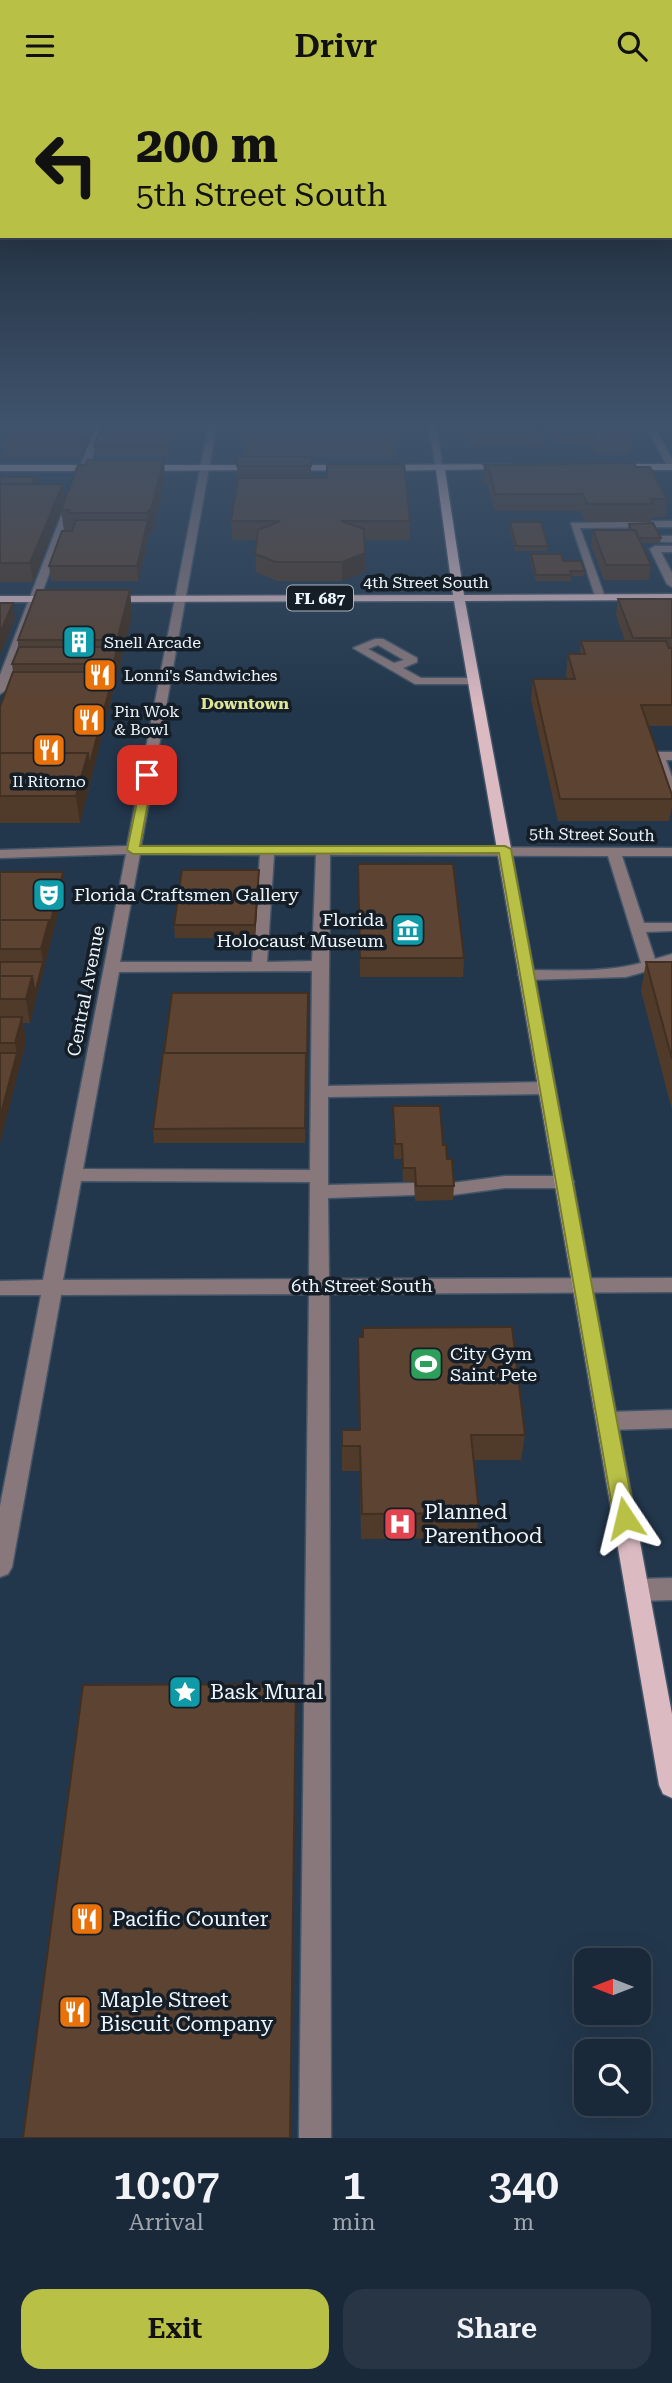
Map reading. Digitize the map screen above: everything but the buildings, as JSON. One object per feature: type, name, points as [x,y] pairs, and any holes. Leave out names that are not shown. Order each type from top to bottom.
[{"type":"main road","points":[[447,519],[459,598],[672,1785]]},
{"type":"main road","name":"4th Street South","points":[[180,599],[672,597]]},
{"type":"main road","points":[[0,599],[74,599]]},
{"type":"main road","name":"FL 687","points":[[101,599],[180,599]]},
{"type":"street","points":[[0,690],[64,519]]},
{"type":"street","name":"Central Avenue","points":[[0,1567],[195,519]]},
{"type":"street","points":[[597,524],[600,535],[604,537]]},
{"type":"street","points":[[600,597],[574,525],[672,524]]},
{"type":"street","points":[[623,539],[672,539]]},
{"type":"street","points":[[672,549],[655,549],[672,585]]},
{"type":"street","points":[[392,667],[419,682],[474,681]]},
{"type":"street","points":[[672,757],[659,756],[672,795]]},
{"type":"street","name":"5th Street South","points":[[0,854],[133,850],[505,849],[672,852]]},
{"type":"street","points":[[258,967],[267,850]]},
{"type":"street","points":[[315,2138],[318,1286],[323,850]]},
{"type":"street","points":[[614,852],[649,965]]},
{"type":"street","points":[[636,928],[672,927]]},
{"type":"street","points":[[526,975],[626,972],[672,959]]},
{"type":"street","points":[[112,967],[320,966]]},
{"type":"street","points":[[320,1092],[547,1088]]},
{"type":"street","points":[[73,1175],[414,1189]]},
{"type":"street","points":[[452,1189],[505,1182],[565,1182]]},
{"type":"street","name":"6th Street South","points":[[0,1288],[672,1285]]},
{"type":"street","points":[[608,1421],[672,1419]]},
{"type":"street","points":[[637,1590],[672,1589]]},
{"type":"place","name":"Snell Arcade","points":[[79,642]]},
{"type":"place","name":"Lonni's Sandwiches","points":[[100,675]]},
{"type":"place","name":"Pin Wok & Bowl","points":[[89,720]]},
{"type":"place","name":"Il Ritorno","points":[[49,750]]},
{"type":"place","name":"Florida Craftsmen Gallery","points":[[49,895]]},
{"type":"place","name":"Florida Holocaust Museum","points":[[408,930]]},
{"type":"place","name":"City Gym Saint Pete","points":[[426,1364]]},
{"type":"place","name":"Planned Parenthood","points":[[400,1524]]},
{"type":"place","name":"Bask Mural","points":[[185,1692]]},
{"type":"place","name":"Pacific Counter","points":[[87,1919]]},
{"type":"place","name":"Maple Street Biscuit Company","points":[[75,2012]]},
{"type":"district","name":"Downtown","points":[[245,703]]},
{"type":"route","points":[[147,775],[133,850],[505,849],[625,1518]]}]
